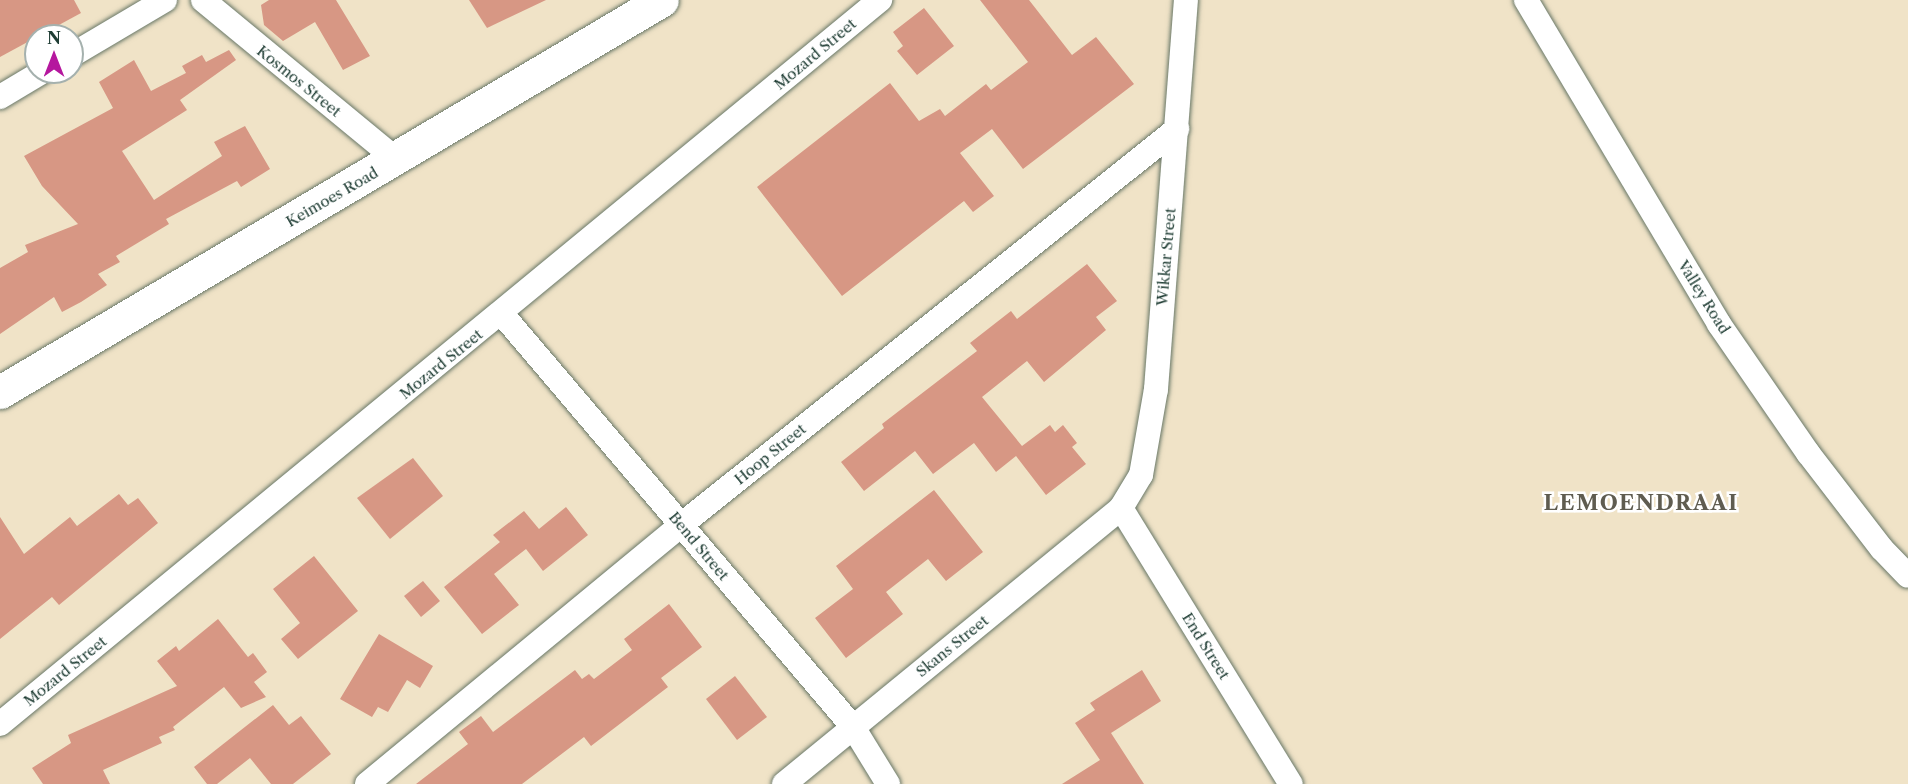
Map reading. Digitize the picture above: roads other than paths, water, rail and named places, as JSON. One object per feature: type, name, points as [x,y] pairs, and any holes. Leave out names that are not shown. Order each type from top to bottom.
[{"type":"street","points":[[84,48],[165,0]]},
{"type":"street","name":"Kosmos Street","points":[[203,0],[396,159]]},
{"type":"street","name":"Keimoes Road","points":[[0,392],[662,0]]},
{"type":"street","name":"Mozard Street","points":[[0,724],[502,314],[880,0]]},
{"type":"street","name":"Wikkar Street","points":[[1121,508],[1141,475],[1149,441],[1186,0]]},
{"type":"street","name":"Valley Road","points":[[1526,0],[1719,324],[1808,453],[1882,549],[1908,576]]},
{"type":"street","points":[[0,97],[24,83]]},
{"type":"street","name":"Hoop Street","points":[[368,784],[681,525],[1176,129]]},
{"type":"street","name":"Bend Street","points":[[502,314],[853,727],[888,784]]},
{"type":"street","name":"Skans Street","points":[[784,784],[1121,508]]},
{"type":"street","name":"End Street","points":[[1121,508],[1292,784]]},
{"type":"district","name":"LEMOENDRAAI","points":[[1641,503]]}]
